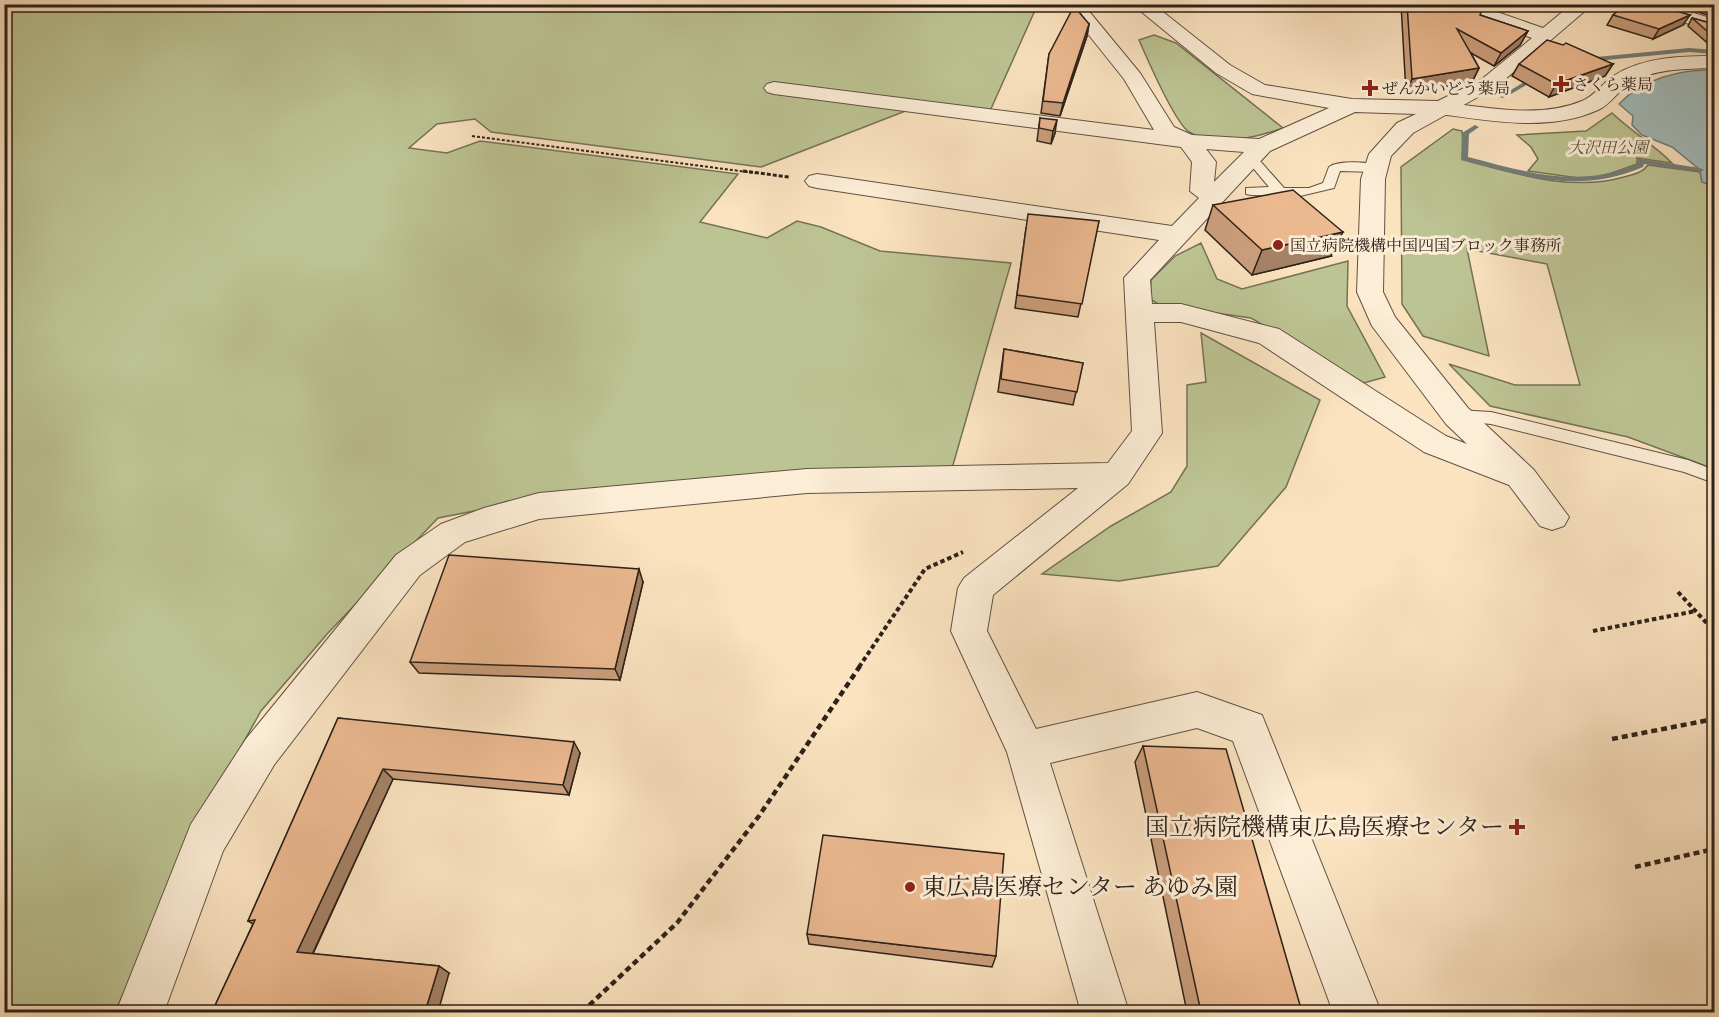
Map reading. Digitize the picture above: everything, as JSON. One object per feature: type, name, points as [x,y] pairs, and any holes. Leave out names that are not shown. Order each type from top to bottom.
[{"type":"street","points":[[1073,4],[1133,77],[1166,132],[1188,141],[1204,162],[1202,191],[1215,196]]},
{"type":"street","points":[[1141,4],[1223,69],[1252,87],[1352,105],[1440,108],[1513,117],[1571,112],[1593,105],[1622,80],[1638,72],[1683,63],[1714,62]]},
{"type":"street","points":[[1455,4],[1546,36]]},
{"type":"street","points":[[1552,517],[1523,479],[1457,416],[1382,320],[1370,292],[1373,179],[1380,154],[1405,128],[1489,83],[1584,4]]},
{"type":"street","points":[[1640,4],[1714,25]]},
{"type":"street","points":[[774,88],[1256,151]]},
{"type":"street","points":[[1105,1012],[1026,750],[969,631],[976,588],[1117,475],[1147,433],[1137,278],[1256,151],[1352,105]]},
{"type":"street","points":[[818,181],[1161,231],[1175,238]]},
{"type":"street","points":[[1139,313],[1181,313],[1269,336],[1435,444],[1523,479]]},
{"type":"street","points":[[140,1012],[206,839],[260,752],[408,565],[453,533],[484,521],[539,506],[807,481],[1117,475]]},
{"type":"street","points":[[1026,750],[1197,710],[1248,728],[1357,1012]]},
{"type":"lane","points":[[1256,151],[1279,190]]},
{"type":"lane","points":[[1251,191],[1279,190],[1301,194],[1329,185],[1335,167],[1376,168]]},
{"type":"lane","points":[[1457,416],[1491,418],[1688,466],[1714,477]]},
{"type":"path","points":[[472,136],[818,181]]},
{"type":"path","points":[[582,1012],[678,923],[759,816],[925,569],[968,550]]},
{"type":"path","points":[[1678,592],[1714,631]]},
{"type":"path","points":[[1593,631],[1696,611]]},
{"type":"path","points":[[1612,739],[1714,719]]},
{"type":"path","points":[[1635,867],[1714,849]]},
{"type":"path","points":[[1707,1012],[1714,1011]]},
{"type":"green space","points":[[1013,4],[1036,8],[990,111],[908,110],[761,167],[491,132],[475,119],[437,124],[409,148],[447,153],[480,141],[738,174],[700,222],[767,238],[797,221],[821,227],[880,251],[1011,263],[951,472],[510,504],[438,518],[328,633],[261,711],[207,807],[115,1012],[5,1012],[5,5]]},
{"type":"green space","points":[[1154,35],[1176,43],[1283,128],[1249,138],[1223,141],[1199,137],[1189,132],[1176,116],[1139,40]]},
{"type":"green space","name":"大沢田公園","points":[[1612,113],[1672,163],[1637,158],[1637,164],[1586,179],[1528,171],[1538,159],[1531,147],[1517,135],[1586,131]]},
{"type":"green space","points":[[1453,129],[1462,131],[1464,160],[1524,175],[1584,183],[1624,177],[1638,173],[1648,165],[1700,172],[1702,182],[1714,186],[1714,469],[1628,437],[1490,406],[1449,364],[1515,385],[1580,385],[1547,264],[1467,249],[1489,356],[1423,336],[1402,304],[1401,167]]},
{"type":"green space","points":[[1201,243],[1217,279],[1242,289],[1348,261],[1347,306],[1385,377],[1364,383],[1251,318],[1160,305],[1150,299],[1151,280],[1175,256]]},
{"type":"green space","points":[[1201,333],[1320,400],[1286,487],[1218,566],[1119,581],[1042,574],[1111,526],[1171,492],[1187,466],[1187,385],[1206,382]]},
{"type":"water","points":[[1714,70],[1714,186],[1702,182],[1700,170],[1672,147],[1642,135],[1632,125],[1633,116],[1619,104],[1639,88],[1663,77],[1688,71]]},
{"type":"building","points":[[1407,4],[1475,4],[1483,7],[1480,15],[1528,31],[1501,53],[1457,29],[1479,68],[1412,79]]},
{"type":"building","points":[[1626,4],[1652,4],[1690,15],[1659,29],[1613,15]]},
{"type":"building","points":[[1702,4],[1714,4],[1714,8]]},
{"type":"building","points":[[1074,6],[1089,24],[1063,103],[1043,101],[1049,54]]},
{"type":"building","points":[[1692,18],[1714,24],[1714,37]]},
{"type":"building","points":[[1547,40],[1563,45],[1566,43],[1613,64],[1556,84],[1519,64]]},
{"type":"building","points":[[1040,118],[1057,120],[1053,131],[1039,128]]},
{"type":"building","points":[[1293,190],[1343,232],[1262,250],[1213,205]]},
{"type":"building","points":[[1028,214],[1099,221],[1082,304],[1017,295]]},
{"type":"building","points":[[1004,349],[1083,363],[1077,392],[1001,379]]},
{"type":"building","points":[[449,555],[639,569],[615,669],[410,662]]},
{"type":"building","points":[[338,718],[574,742],[563,785],[383,769],[297,952],[439,966],[425,1012],[212,1012],[255,920],[248,921]]},
{"type":"building","points":[[1143,746],[1226,749],[1302,1012],[1201,1012]]},
{"type":"building","points":[[823,835],[1004,854],[996,956],[807,934]]},
{"type":"waterway","points":[[1586,60],[1689,50],[1714,52]]},
{"type":"waterway","points":[[1502,97],[1538,76]]},
{"type":"waterway","points":[[1475,127],[1466,133],[1464,158],[1530,174],[1576,180],[1599,179],[1620,174],[1640,165],[1641,161],[1700,170]]},
{"type":"place","name":"さくら薬局","points":[[1561,84]]},
{"type":"place","name":"ぜんかいどう薬局","points":[[1370,88]]},
{"type":"place","name":"国立病院機構中国四国ブロック事務所","points":[[1278,245]]},
{"type":"place","name":"国立病院機構東広島医療センター","points":[[1517,827]]},
{"type":"place","name":"東広島医療センター あゆみ園","points":[[910,887]]}]
